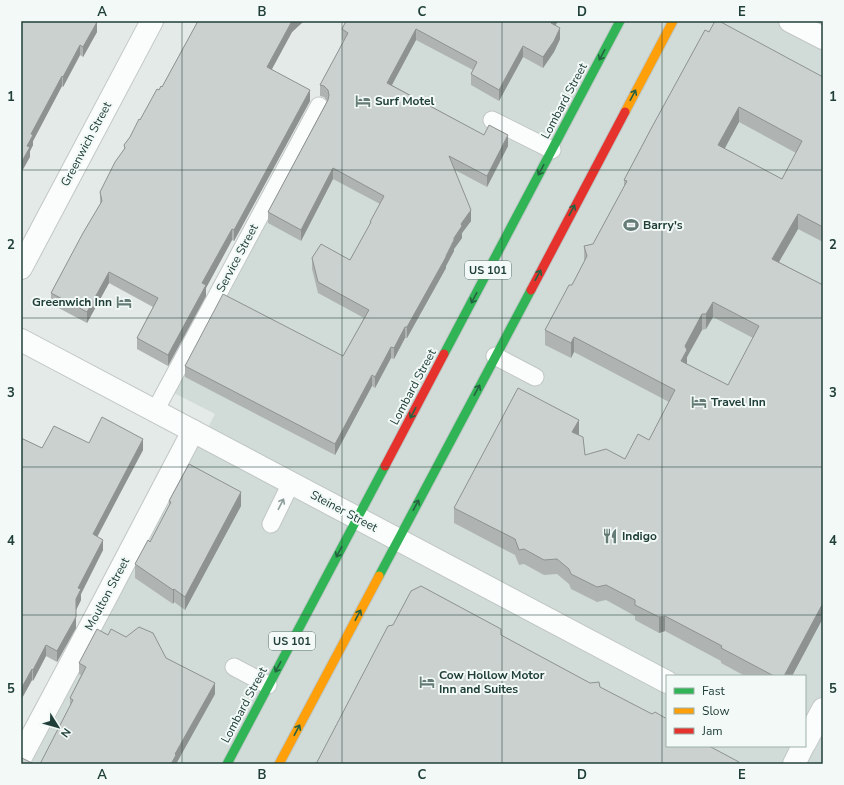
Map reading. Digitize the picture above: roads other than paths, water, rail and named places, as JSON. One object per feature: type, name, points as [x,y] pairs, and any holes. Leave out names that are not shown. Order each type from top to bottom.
[{"type":"highway","name":"Lombard Street","points":[[226,764],[620,21]]},
{"type":"highway","points":[[279,764],[673,21]]},
{"type":"street","name":"Greenwich Street","points":[[21,268],[152,21]]},
{"type":"street","points":[[790,21],[823,38]]},
{"type":"street","name":"Steiner Street","points":[[21,340],[666,681]]},
{"type":"street","name":"Moulton Street","points":[[21,757],[193,431]]},
{"type":"street","points":[[806,737],[823,709]]},
{"type":"lane","name":"Service Street","points":[[155,411],[319,106]]},
{"type":"lane","points":[[492,120],[552,150]]},
{"type":"lane","points":[[495,356],[535,377]]},
{"type":"lane","points":[[271,524],[292,483]]},
{"type":"lane","points":[[234,667],[268,685]]},
{"type":"place","name":"Surf Motel","points":[[363,101]]},
{"type":"place","name":"Barry's","points":[[631,225]]},
{"type":"place","name":"Greenwich Inn","points":[[124,302]]},
{"type":"place","name":"Travel Inn","points":[[699,402]]},
{"type":"place","name":"Indigo","points":[[610,536]]},
{"type":"place","name":"Cow Hollow Motor Inn and Suites","points":[[427,682]]}]
